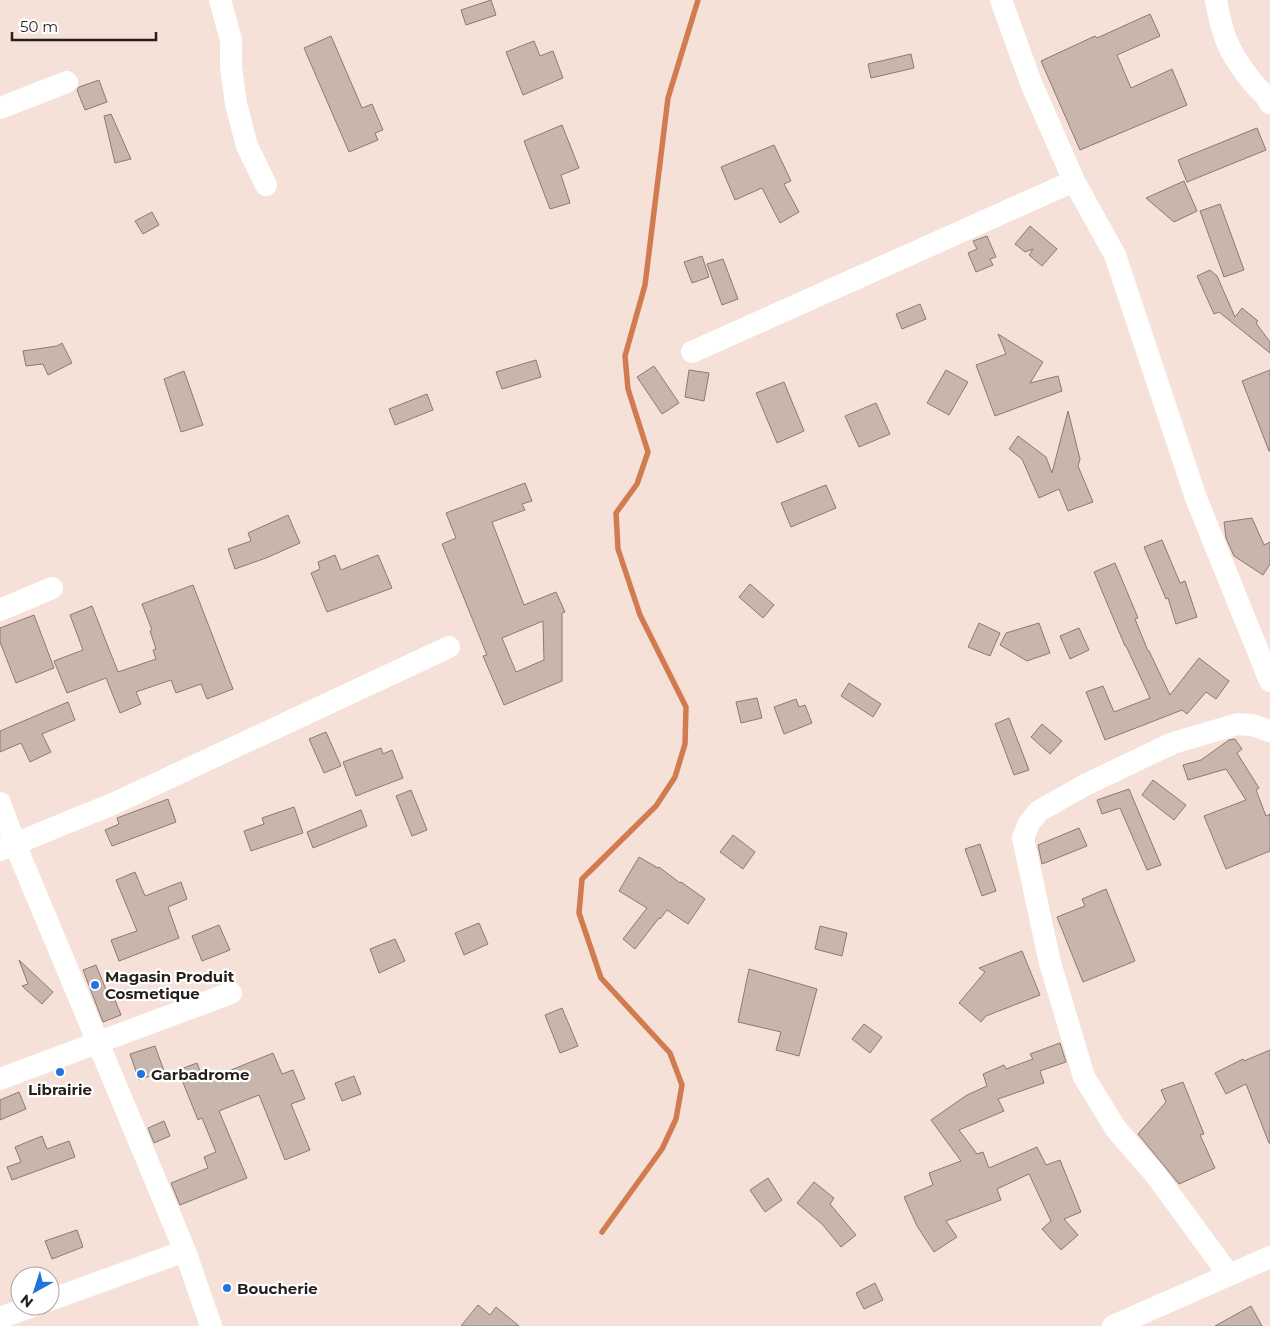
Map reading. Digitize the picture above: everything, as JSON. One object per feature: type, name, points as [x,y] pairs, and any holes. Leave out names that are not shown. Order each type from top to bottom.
[{"type":"street","points":[[220,0],[231,40],[231,67],[236,104],[247,146],[266,185]]},
{"type":"street","points":[[1001,0],[1031,83],[1074,181],[1115,255],[1196,498],[1270,681]]},
{"type":"street","points":[[1216,0],[1222,30],[1235,59],[1252,82],[1269,97]]},
{"type":"street","points":[[0,108],[68,82]]},
{"type":"street","points":[[692,352],[1074,181]]},
{"type":"street","points":[[0,610],[52,588]]},
{"type":"street","points":[[8,847],[115,803],[449,647]]},
{"type":"street","points":[[1229,1275],[1155,1174],[1116,1129],[1084,1077],[1050,963],[1023,838],[1029,823],[1039,811],[1085,784],[1173,743],[1238,724],[1252,725],[1270,731]]},
{"type":"street","points":[[0,803],[8,847],[98,1042],[185,1251],[211,1326]]},
{"type":"street","points":[[0,1080],[231,993]]},
{"type":"street","points":[[60,1296],[185,1251]]},
{"type":"street","points":[[1113,1326],[1270,1257]]},
{"type":"building","points":[[491,0],[496,15],[466,25],[461,10]]},
{"type":"building","points":[[1150,14],[1160,36],[1117,55],[1131,88],[1172,69],[1187,105],[1080,150],[1041,61],[1095,36],[1097,38]]},
{"type":"building","points":[[331,36],[362,108],[372,104],[383,130],[375,133],[378,140],[349,152],[304,48]]},
{"type":"building","points":[[534,41],[540,56],[553,51],[563,78],[523,95],[506,52]]},
{"type":"building","points":[[911,54],[914,68],[871,78],[868,64]]},
{"type":"building","points":[[99,80],[107,102],[85,110],[77,90],[79,87]]},
{"type":"building","points":[[111,114],[131,159],[115,163],[104,116]]},
{"type":"building","points":[[562,125],[579,168],[561,175],[570,203],[550,209],[524,141]]},
{"type":"building","points":[[1257,128],[1266,150],[1187,182],[1178,160]]},
{"type":"building","points":[[774,145],[791,181],[784,184],[799,212],[780,223],[762,188],[735,200],[721,167]]},
{"type":"building","points":[[1184,181],[1197,211],[1174,222],[1146,198]]},
{"type":"building","points":[[1220,204],[1244,270],[1224,277],[1200,211]]},
{"type":"building","points":[[152,212],[159,225],[143,234],[135,221]]},
{"type":"building","points":[[1030,226],[1057,249],[1042,266],[1029,255],[1033,249],[1025,252],[1015,244]]},
{"type":"building","points":[[987,236],[996,257],[990,259],[993,265],[976,272],[968,253],[977,249],[973,241]]},
{"type":"building","points":[[702,256],[709,277],[692,283],[684,262]]},
{"type":"building","points":[[723,259],[738,299],[722,305],[707,264]]},
{"type":"building","points":[[1210,270],[1217,276],[1235,317],[1242,308],[1258,321],[1256,323],[1270,342],[1270,353],[1219,312],[1214,314],[1197,276]]},
{"type":"building","points":[[920,304],[926,319],[902,329],[896,314]]},
{"type":"building","points":[[998,334],[1043,362],[1030,383],[1058,376],[1062,391],[995,416],[976,365],[1006,354]]},
{"type":"building","points":[[62,343],[72,363],[48,375],[43,364],[26,366],[23,351],[57,346]]},
{"type":"building","points":[[536,360],[541,377],[502,389],[496,372]]},
{"type":"building","points":[[654,366],[679,403],[662,414],[637,377]]},
{"type":"building","points":[[689,370],[709,373],[704,401],[685,397]]},
{"type":"building","points":[[946,370],[968,382],[949,415],[927,403]]},
{"type":"building","points":[[1270,370],[1270,451],[1269,451],[1242,381]]},
{"type":"building","points":[[184,371],[203,425],[181,432],[164,379]]},
{"type":"building","points":[[784,382],[804,431],[777,443],[756,393]]},
{"type":"building","points":[[427,394],[433,410],[395,425],[389,409]]},
{"type":"building","points":[[876,403],[890,434],[859,447],[845,416]]},
{"type":"building","points":[[1068,411],[1080,459],[1078,466],[1093,502],[1068,511],[1059,489],[1039,498],[1022,459],[1009,449],[1018,436],[1046,457],[1052,473]]},
{"type":"building","points":[[525,483],[532,501],[522,504],[525,510],[492,522],[524,605],[556,592],[565,612],[562,613],[562,681],[504,705],[483,656],[487,655],[442,544],[456,538],[446,513]],"holes":[[[543,621],[544,660],[516,672],[502,638]]]},
{"type":"building","points":[[826,485],[836,508],[791,527],[781,503]]},
{"type":"building","points":[[288,515],[300,543],[235,569],[228,549],[251,541],[248,533]]},
{"type":"building","points":[[1252,518],[1264,545],[1270,542],[1270,564],[1263,575],[1234,556],[1226,538],[1224,522]]},
{"type":"building","points":[[1162,540],[1180,583],[1185,581],[1197,617],[1176,624],[1168,598],[1166,599],[1144,547]]},
{"type":"building","points":[[335,555],[341,570],[378,555],[392,588],[327,612],[311,573],[320,569],[318,562]]},
{"type":"building","points":[[1115,563],[1138,618],[1135,619],[1148,651],[1170,695],[1199,658],[1229,681],[1216,699],[1206,692],[1187,714],[1182,710],[1105,740],[1086,692],[1103,686],[1114,712],[1150,698],[1125,646],[1094,572]]},
{"type":"building","points":[[750,584],[774,605],[763,618],[739,597]]},
{"type":"building","points":[[193,585],[233,689],[207,699],[201,684],[176,693],[171,680],[136,692],[141,704],[120,713],[106,678],[67,693],[54,661],[83,650],[70,615],[92,606],[118,672],[156,659],[153,650],[156,649],[150,631],[152,630],[142,604]]},
{"type":"building","points":[[34,615],[54,668],[16,683],[0,642],[0,628]]},
{"type":"building","points":[[979,623],[1000,633],[990,656],[968,647]]},
{"type":"building","points":[[1039,623],[1050,653],[1027,661],[1000,645],[1006,633]]},
{"type":"building","points":[[1079,628],[1089,650],[1070,659],[1060,636]]},
{"type":"building","points":[[849,683],[881,704],[873,717],[841,696]]},
{"type":"building","points":[[757,698],[762,718],[741,723],[736,702]]},
{"type":"building","points":[[796,699],[799,707],[805,705],[812,723],[784,734],[774,707]]},
{"type":"building","points":[[68,702],[75,720],[42,734],[51,752],[30,762],[21,743],[0,752],[0,731]]},
{"type":"building","points":[[1009,718],[1029,770],[1014,775],[995,724]]},
{"type":"building","points":[[1042,724],[1062,741],[1050,754],[1031,737]]},
{"type":"building","points":[[326,732],[341,766],[324,773],[309,739]]},
{"type":"building","points":[[1235,739],[1242,749],[1237,753],[1259,788],[1256,790],[1266,816],[1270,814],[1270,851],[1226,869],[1204,816],[1246,800],[1226,769],[1188,780],[1183,765],[1201,760],[1229,740]]},
{"type":"building","points":[[381,748],[383,754],[392,750],[403,778],[356,796],[343,762]]},
{"type":"building","points":[[1153,780],[1186,805],[1174,820],[1142,795]]},
{"type":"building","points":[[1129,789],[1161,865],[1147,870],[1120,808],[1102,814],[1097,800]]},
{"type":"building","points":[[411,790],[427,830],[412,836],[396,796]]},
{"type":"building","points":[[168,799],[176,822],[112,846],[105,830],[119,824],[117,818]]},
{"type":"building","points":[[294,807],[303,833],[251,851],[244,831],[264,824],[262,818]]},
{"type":"building","points":[[361,810],[367,826],[313,848],[307,832]]},
{"type":"building","points":[[1079,828],[1087,846],[1042,864],[1038,845]]},
{"type":"building","points":[[733,835],[755,852],[743,869],[720,852]]},
{"type":"building","points":[[980,844],[996,891],[982,896],[965,849]]},
{"type":"building","points":[[639,857],[659,867],[705,899],[688,924],[667,910],[635,949],[623,939],[647,908],[619,891]]},
{"type":"building","points":[[135,872],[145,896],[181,882],[187,899],[168,907],[179,938],[119,961],[111,940],[137,931],[116,880]]},
{"type":"building","points":[[1106,889],[1135,961],[1083,982],[1057,917],[1085,906],[1082,899]]},
{"type":"building","points":[[479,923],[488,944],[464,955],[455,933]]},
{"type":"building","points":[[219,925],[230,950],[202,961],[192,936]]},
{"type":"building","points":[[820,926],[847,933],[842,956],[815,949]]},
{"type":"building","points":[[395,939],[405,961],[379,973],[370,949]]},
{"type":"building","points":[[1022,951],[1040,995],[986,1016],[981,1022],[959,1003],[985,972],[979,968]]},
{"type":"building","points":[[19,960],[53,992],[42,1004],[22,986],[28,984]]},
{"type":"building","points":[[96,965],[111,1002],[115,1000],[121,1015],[103,1022],[83,970]]},
{"type":"building","points":[[749,969],[817,989],[799,1056],[776,1050],[781,1032],[738,1022]]},
{"type":"building","points":[[562,1008],[578,1046],[560,1053],[545,1015]]},
{"type":"building","points":[[864,1024],[882,1037],[870,1053],[852,1039]]},
{"type":"building","points":[[1060,1043],[1066,1062],[1040,1071],[1044,1083],[998,1099],[1004,1111],[959,1130],[977,1154],[983,1152],[989,1168],[1037,1147],[1046,1165],[1060,1160],[1081,1212],[1064,1219],[1078,1235],[1061,1250],[1042,1229],[1051,1221],[1029,1174],[997,1189],[1001,1200],[946,1221],[957,1237],[934,1252],[917,1226],[904,1197],[933,1185],[929,1173],[961,1161],[931,1120],[967,1095],[987,1086],[983,1074],[1004,1065],[1006,1069],[1033,1059],[1030,1054]]},
{"type":"building","points":[[155,1046],[164,1071],[139,1080],[130,1054]]},
{"type":"building","points":[[1270,1050],[1269,1143],[1246,1084],[1226,1094],[1215,1073],[1243,1059],[1244,1061]]},
{"type":"building","points":[[273,1053],[282,1074],[293,1070],[305,1099],[291,1104],[310,1150],[285,1160],[259,1095],[219,1111],[247,1178],[180,1205],[171,1183],[208,1168],[204,1157],[216,1152],[202,1118],[198,1120],[178,1070],[197,1063],[204,1081]]},
{"type":"building","points":[[354,1076],[361,1094],[342,1101],[335,1083]]},
{"type":"building","points":[[1183,1082],[1204,1134],[1200,1135],[1215,1168],[1179,1184],[1138,1134],[1166,1102],[1161,1090]]},
{"type":"building","points":[[19,1092],[26,1109],[0,1120],[0,1100]]},
{"type":"building","points":[[164,1121],[170,1136],[154,1143],[148,1128]]},
{"type":"building","points":[[42,1136],[47,1149],[69,1141],[75,1157],[12,1180],[7,1167],[21,1162],[15,1147]]},
{"type":"building","points":[[768,1178],[782,1200],[765,1212],[750,1190]]},
{"type":"building","points":[[814,1182],[834,1198],[830,1204],[856,1235],[841,1247],[822,1224],[797,1203]]},
{"type":"building","points":[[77,1230],[83,1247],[52,1259],[45,1241]]},
{"type":"building","points":[[875,1283],[883,1300],[864,1309],[856,1293]]},
{"type":"building","points":[[478,1305],[490,1315],[496,1307],[519,1326],[461,1326]]},
{"type":"building","points":[[1251,1306],[1262,1326],[1215,1326]]},
{"type":"waterway","points":[[602,1232],[662,1149],[676,1119],[682,1085],[670,1053],[601,978],[579,913],[582,879],[656,806],[675,777],[685,744],[686,707],[640,615],[618,549],[616,513],[637,484],[648,452],[628,389],[625,356],[645,285],[668,98],[698,0]]},
{"type":"place","name":"Magasin Produit Cosmetique","points":[[95,985]]},
{"type":"place","name":"Librairie","points":[[60,1072]]},
{"type":"place","name":"Garbadrome","points":[[141,1074]]},
{"type":"place","name":"Boucherie","points":[[227,1288]]}]
